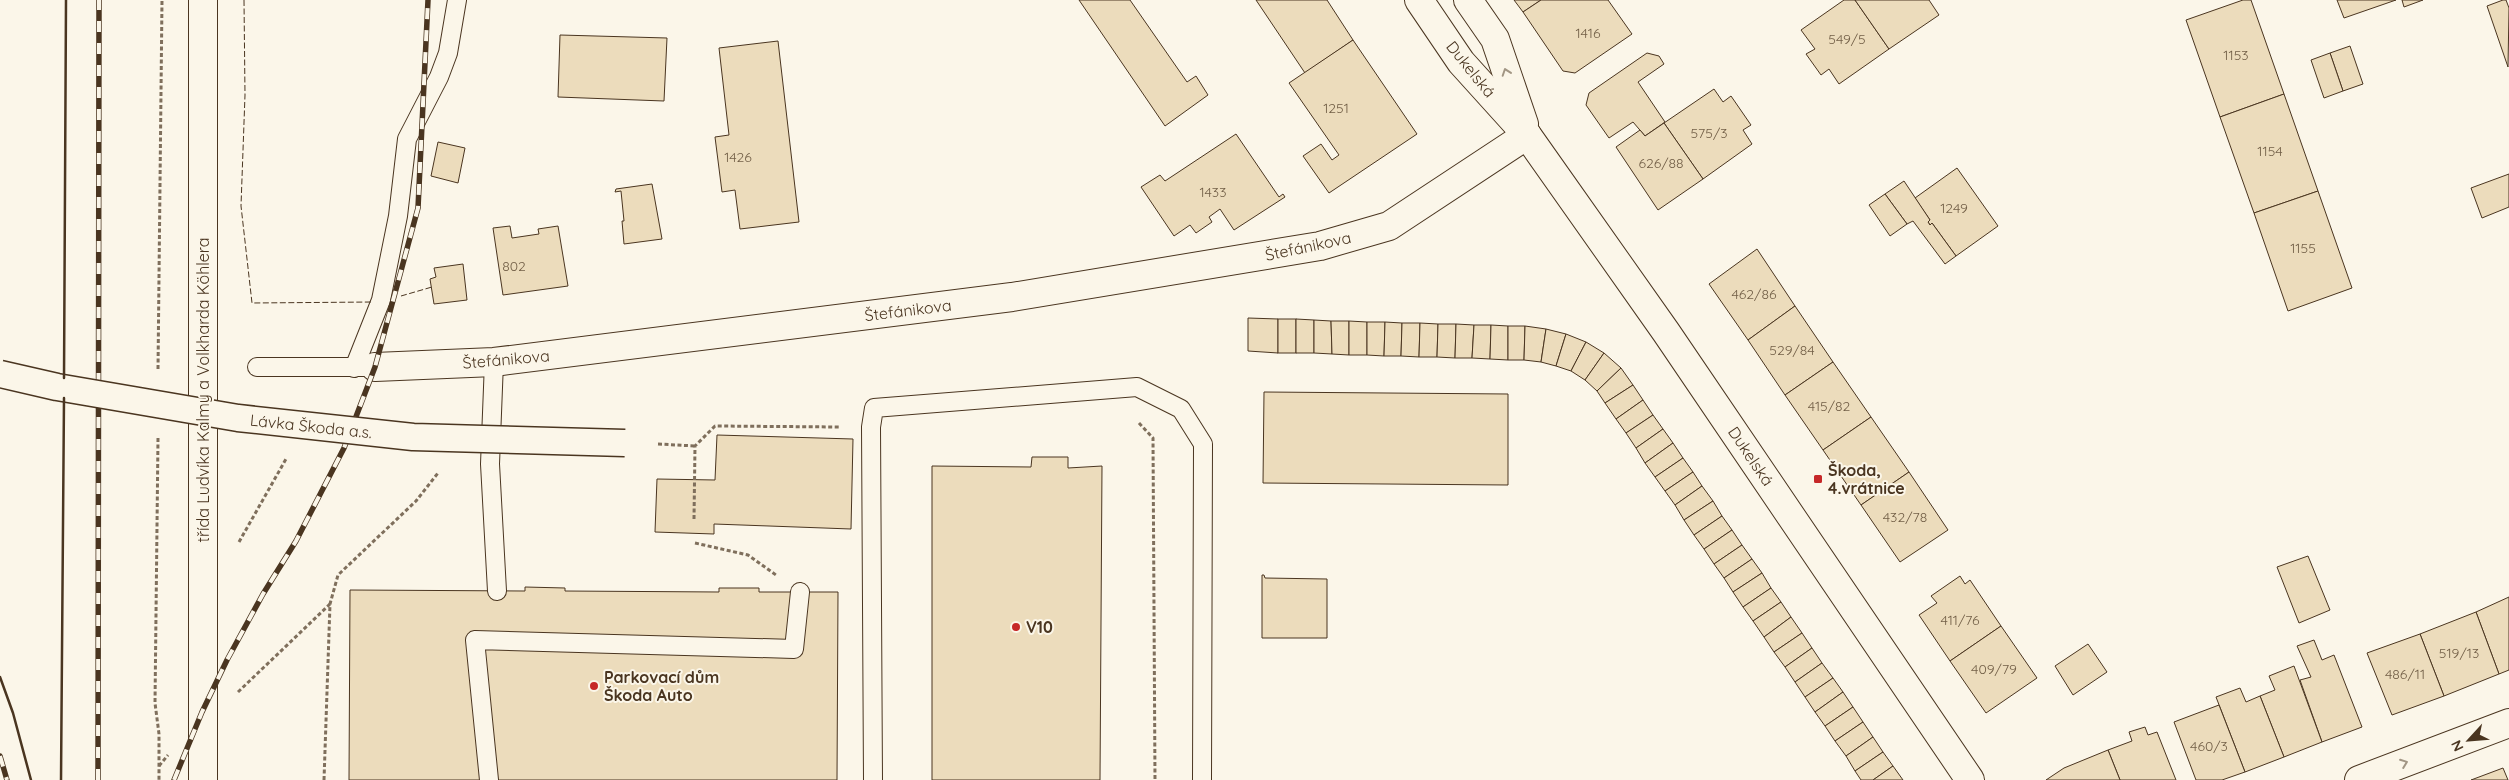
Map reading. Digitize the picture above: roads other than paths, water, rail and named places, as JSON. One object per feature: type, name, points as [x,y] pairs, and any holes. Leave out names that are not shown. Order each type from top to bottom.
[{"type":"street","name":"třída Ludvíka Kalmy a Volkharda Köhlera","points":[[203,0],[203,780]]},
{"type":"street","name":"Dukelská","points":[[1419,0],[1461,62],[1527,135],[1666,332],[1970,780]]},
{"type":"street","name":"Dukelská","points":[[1468,0],[1495,39],[1527,135]]},
{"type":"street","name":"Štefánikova","points":[[365,367],[494,362],[1012,297],[1320,246],[1389,226],[1527,135]]},
{"type":"street","name":"Lávka Škoda a.s.","points":[[0,374],[57,387],[238,418],[394,435],[625,443]]},
{"type":"street","points":[[2359,780],[2509,723]]},
{"type":"lane","points":[[365,367],[398,216],[407,139],[439,77],[448,53],[457,0]]},
{"type":"lane","points":[[494,362],[490,464],[497,591]]},
{"type":"lane","name":"Štefánikova","points":[[258,367],[365,367]]},
{"type":"lane","points":[[873,780],[871,427],[874,408],[1137,387],[1181,409],[1203,444],[1202,780]]},
{"type":"lane","points":[[489,780],[475,640],[794,650],[800,592]]},
{"type":"railway","points":[[98,780],[99,0]]},
{"type":"railway","points":[[174,780],[202,712],[227,660],[263,594],[296,541],[344,448],[375,367],[418,208],[428,0]]},
{"type":"railway","points":[[0,756],[7,780]]},
{"type":"place","name":"Škoda, 4.vrátnice","points":[[1818,479]]},
{"type":"place","name":"V10","points":[[1016,627]]},
{"type":"place","name":"Parkovací dům Škoda Auto","points":[[594,686]]}]
